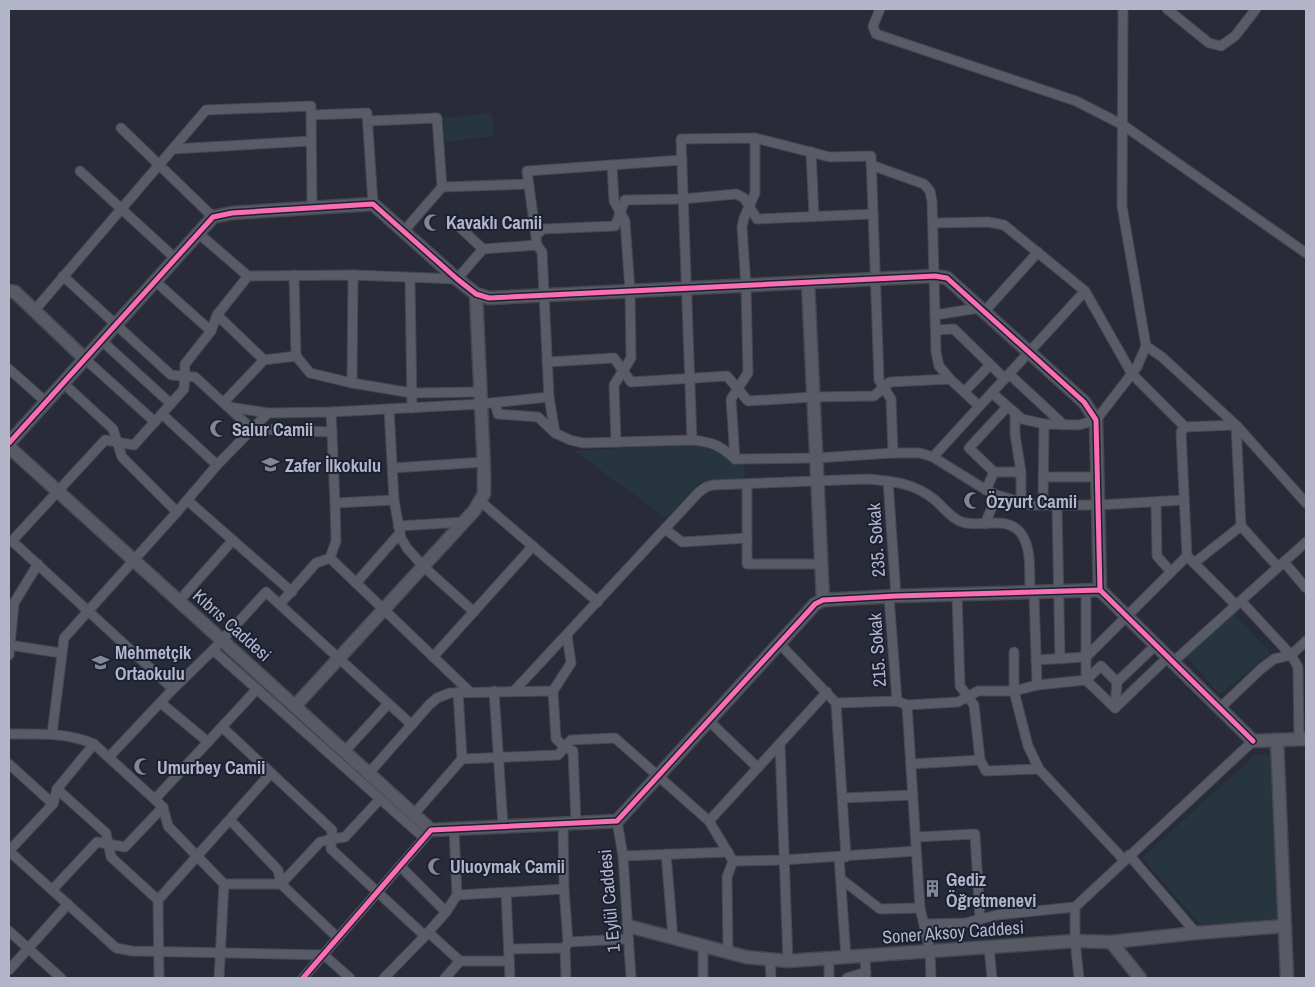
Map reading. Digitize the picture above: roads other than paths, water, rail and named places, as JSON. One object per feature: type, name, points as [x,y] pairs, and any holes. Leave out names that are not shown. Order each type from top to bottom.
[{"type":"street","points":[[880,9],[873,26],[876,34],[1076,101],[1123,125],[1306,253]]},
{"type":"street","points":[[992,393],[1022,419],[1044,424],[1064,425],[1079,425],[1096,420],[1137,367],[1146,346],[1122,206],[1123,9]]},
{"type":"street","points":[[1167,9],[1209,43],[1221,46],[1235,36],[1256,9]]},
{"type":"street","points":[[34,311],[206,110],[311,106],[312,207]]},
{"type":"street","points":[[311,115],[367,113],[373,204],[457,279],[476,294],[489,298],[935,276],[947,278],[1084,402],[1096,420],[1100,590],[1253,741]]},
{"type":"street","points":[[368,121],[437,118],[442,186],[403,232]]},
{"type":"street","points":[[121,128],[213,217]]},
{"type":"street","points":[[692,440],[681,138],[755,138],[830,157],[871,156],[879,380],[890,399],[893,453]]},
{"type":"street","points":[[735,459],[731,399],[748,373],[746,286],[742,227],[755,192],[755,138]]},
{"type":"street","points":[[173,149],[311,141]]},
{"type":"street","points":[[811,152],[814,217]]},
{"type":"street","points":[[555,433],[549,397],[542,252],[537,245],[527,171],[682,160]]},
{"type":"street","points":[[612,164],[614,201],[625,221],[630,291],[631,358],[614,385],[616,442]]},
{"type":"street","points":[[871,166],[924,184],[930,191],[935,276],[936,352],[939,366],[979,406]]},
{"type":"street","points":[[80,171],[176,259]]},
{"type":"street","points":[[442,186],[528,184]]},
{"type":"street","points":[[536,235],[542,229],[615,226],[625,200],[683,199],[736,194],[744,198],[757,219],[873,214]]},
{"type":"street","points":[[9,443],[213,217],[232,213],[373,204]]},
{"type":"street","points":[[453,221],[483,249]]},
{"type":"street","points":[[933,223],[988,222],[1004,225],[1085,291],[1132,374],[1185,426],[1236,425]]},
{"type":"street","points":[[198,233],[248,276],[353,275],[457,279]]},
{"type":"street","points":[[457,279],[483,249],[537,245]]},
{"type":"street","points":[[935,315],[982,310],[1038,252]]},
{"type":"street","points":[[294,275],[296,356],[310,372],[352,383],[412,393],[480,398],[495,402],[549,397]]},
{"type":"street","points":[[352,383],[353,275]]},
{"type":"street","points":[[63,276],[171,375],[195,377],[227,404],[252,429],[332,432]]},
{"type":"street","points":[[173,688],[10,540],[105,440],[134,445],[155,422],[184,389],[185,364],[210,331],[218,315],[248,276]]},
{"type":"street","points":[[410,278],[412,408]]},
{"type":"street","points":[[156,281],[210,331]]},
{"type":"street","points":[[808,283],[823,600]]},
{"type":"street","points":[[933,457],[1085,291]]},
{"type":"street","points":[[11,294],[34,311],[155,422]]},
{"type":"street","points":[[295,706],[474,511],[484,494],[476,294]]},
{"type":"street","points":[[218,315],[264,360]]},
{"type":"street","points":[[936,330],[954,329],[990,365],[1007,376],[1064,425]]},
{"type":"street","points":[[102,341],[171,404]]},
{"type":"street","points":[[1146,346],[1162,357],[1236,425],[1306,503]]},
{"type":"street","points":[[227,404],[264,360],[296,356]]},
{"type":"street","points":[[547,362],[614,358],[630,382],[727,376],[748,401],[874,396],[890,382],[950,379]]},
{"type":"street","points":[[964,392],[990,365]]},
{"type":"street","points":[[9,369],[46,402]]},
{"type":"street","points":[[64,383],[113,429],[122,457],[177,512]]},
{"type":"street","points":[[227,404],[268,413],[331,412],[412,408],[480,398]]},
{"type":"street","points":[[495,402],[498,414],[538,417],[555,433],[570,440],[583,443],[692,440],[710,442],[724,448],[735,459],[816,458],[920,453],[933,457],[997,496],[1030,505],[1098,505],[1184,500]]},
{"type":"street","points":[[389,409],[394,500],[399,530],[407,548],[423,566],[474,612]]},
{"type":"street","points":[[1011,410],[969,448],[994,472],[1021,472]]},
{"type":"street","points":[[1011,410],[1021,472],[1020,502]]},
{"type":"street","points":[[280,604],[316,563],[330,558],[336,542],[331,412]]},
{"type":"street","points":[[52,734],[64,638],[217,465],[268,413]]},
{"type":"street","points":[[162,414],[217,465]]},
{"type":"street","points":[[1043,505],[1044,424]]},
{"type":"street","points":[[1236,425],[1241,526],[1306,588]]},
{"type":"street","points":[[924,924],[965,923],[998,915],[1075,907],[1253,741],[1303,739],[1302,701],[1298,667],[1290,655],[1238,603],[1190,560],[1180,432],[1185,426]]},
{"type":"street","name":"Kıbrıs Caddesi","points":[[9,447],[414,814],[428,834]]},
{"type":"street","points":[[393,468],[484,462]]},
{"type":"street","points":[[986,490],[994,472]]},
{"type":"street","points":[[1043,477],[1098,478]]},
{"type":"street","points":[[514,691],[665,528],[706,487],[713,485],[867,479],[888,481],[917,488],[934,499],[960,521],[972,525],[997,523],[1010,525],[1018,530],[1024,538],[1028,552],[1038,685]]},
{"type":"street","name":"235. Sokak","points":[[888,481],[893,596]]},
{"type":"street","points":[[747,484],[747,564],[821,564]]},
{"type":"street","points":[[986,524],[997,496]]},
{"type":"street","points":[[187,500],[292,592]]},
{"type":"street","points":[[336,503],[394,500]]},
{"type":"street","points":[[480,501],[598,602]]},
{"type":"street","points":[[1156,502],[1158,556],[1170,572]]},
{"type":"street","points":[[1057,506],[1060,659]]},
{"type":"street","points":[[356,583],[399,530],[464,522]]},
{"type":"street","points":[[1036,660],[1086,657],[1170,572],[1241,526]]},
{"type":"street","points":[[665,528],[682,542],[747,538]]},
{"type":"street","points":[[179,601],[233,540]]},
{"type":"street","points":[[1115,708],[1306,542]]},
{"type":"street","points":[[433,657],[533,546]]},
{"type":"street","points":[[330,558],[469,691]]},
{"type":"street","points":[[38,564],[12,602],[9,648],[61,653]]},
{"type":"street","points":[[302,978],[428,834],[454,828],[617,821],[815,604],[823,600],[1100,590]]},
{"type":"street","points":[[1086,591],[1086,680],[1115,708]]},
{"type":"street","points":[[110,757],[173,688],[213,650],[266,592],[412,725]]},
{"type":"street","points":[[956,595],[960,686],[974,705],[980,760],[986,771],[1039,769]]},
{"type":"street","name":"215. Sokak","points":[[893,596],[897,701]]},
{"type":"street","points":[[567,635],[571,663],[553,691],[556,739],[565,747],[574,751],[576,823]]},
{"type":"street","points":[[1220,708],[1262,668],[1274,659],[1290,655],[1306,641]]},
{"type":"street","points":[[779,643],[836,703],[843,798],[841,879],[846,957]]},
{"type":"street","points":[[1115,708],[1117,682],[1156,645]]},
{"type":"street","points":[[213,650],[380,798],[428,834]]},
{"type":"street","points":[[1014,652],[1014,691],[1028,746],[1039,769],[1196,933]]},
{"type":"street","points":[[836,703],[897,701],[906,705],[958,702],[978,691],[1014,691],[1038,685],[1086,680],[1101,666],[1117,682]]},
{"type":"street","points":[[155,799],[257,689]]},
{"type":"street","points":[[369,773],[437,698],[450,693],[469,691],[553,691]]},
{"type":"street","points":[[494,691],[503,826]]},
{"type":"street","points":[[414,814],[462,759],[458,692]]},
{"type":"street","points":[[710,821],[827,692]]},
{"type":"street","points":[[161,703],[208,742]]},
{"type":"street","points":[[345,752],[388,704]]},
{"type":"street","points":[[906,705],[920,908],[930,951],[931,978]]},
{"type":"street","points":[[709,721],[758,768]]},
{"type":"street","points":[[222,727],[332,830],[331,849],[377,893],[426,934],[460,961],[509,961]]},
{"type":"street","points":[[9,734],[52,734],[94,744],[163,807],[168,826],[224,884],[280,884],[320,842],[345,837],[380,798]]},
{"type":"street","points":[[462,759],[558,755],[571,740],[615,738],[710,821],[733,861],[727,877],[728,952]]},
{"type":"street","points":[[1277,740],[1287,978]]},
{"type":"street","points":[[94,744],[58,789],[53,804],[9,851],[116,948],[132,951],[159,952],[324,955],[350,978]]},
{"type":"street","points":[[780,744],[788,961]]},
{"type":"street","points":[[911,764],[980,760]]},
{"type":"street","points":[[9,764],[53,804]]},
{"type":"street","points":[[159,978],[158,900],[271,773]]},
{"type":"street","points":[[58,789],[106,833],[110,844],[111,857],[158,900]]},
{"type":"street","points":[[843,798],[913,795]]},
{"type":"street","points":[[52,890],[97,842],[125,846],[163,807]]},
{"type":"street","points":[[230,820],[278,870],[280,884],[338,938]]},
{"type":"street","name":"1 Eylül Caddesi","points":[[617,821],[622,856],[631,978]]},
{"type":"street","points":[[562,824],[566,978]]},
{"type":"street","points":[[384,978],[446,912],[457,895],[454,828]]},
{"type":"street","points":[[916,837],[974,834],[980,919]]},
{"type":"street","points":[[733,861],[843,857],[916,851]]},
{"type":"street","points":[[622,856],[728,852]]},
{"type":"street","points":[[666,854],[673,938]]},
{"type":"street","points":[[400,866],[446,912]]},
{"type":"street","points":[[841,879],[880,909],[920,908]]},
{"type":"street","points":[[219,978],[224,884]]},
{"type":"street","points":[[457,895],[564,889]]},
{"type":"street","points":[[506,892],[510,978]]},
{"type":"street","points":[[9,970],[68,904]]},
{"type":"street","points":[[1075,907],[1075,941],[1079,978]]},
{"type":"street","name":"Soner Aksoy Caddesi","points":[[628,926],[746,957],[788,961],[1075,941],[1111,942],[1285,926]]},
{"type":"street","points":[[9,930],[62,978]]},
{"type":"street","points":[[509,950],[628,939]]},
{"type":"street","points":[[1111,942],[1140,978]]},
{"type":"street","points":[[703,946],[703,978]]},
{"type":"street","points":[[989,947],[992,978]]},
{"type":"street","points":[[847,978],[866,975],[865,956]]},
{"type":"street","points":[[829,958],[829,978]]},
{"type":"street","points":[[770,959],[771,978]]},
{"type":"street","points":[[445,978],[460,961]]},
{"type":"place","name":"Kavaklı Camii","points":[[432,222]]},
{"type":"place","name":"Salur Camii","points":[[218,429]]},
{"type":"place","name":"Zafer İlkokulu","points":[[271,465]]},
{"type":"place","name":"Özyurt Camii","points":[[972,501]]},
{"type":"place","name":"Mehmetçik Ortaokulu","points":[[101,662]]},
{"type":"place","name":"Umurbey Camii","points":[[143,767]]},
{"type":"place","name":"Uluoymak Camii","points":[[436,866]]},
{"type":"place","name":"Gediz Öğretmenevi","points":[[932,889]]}]
